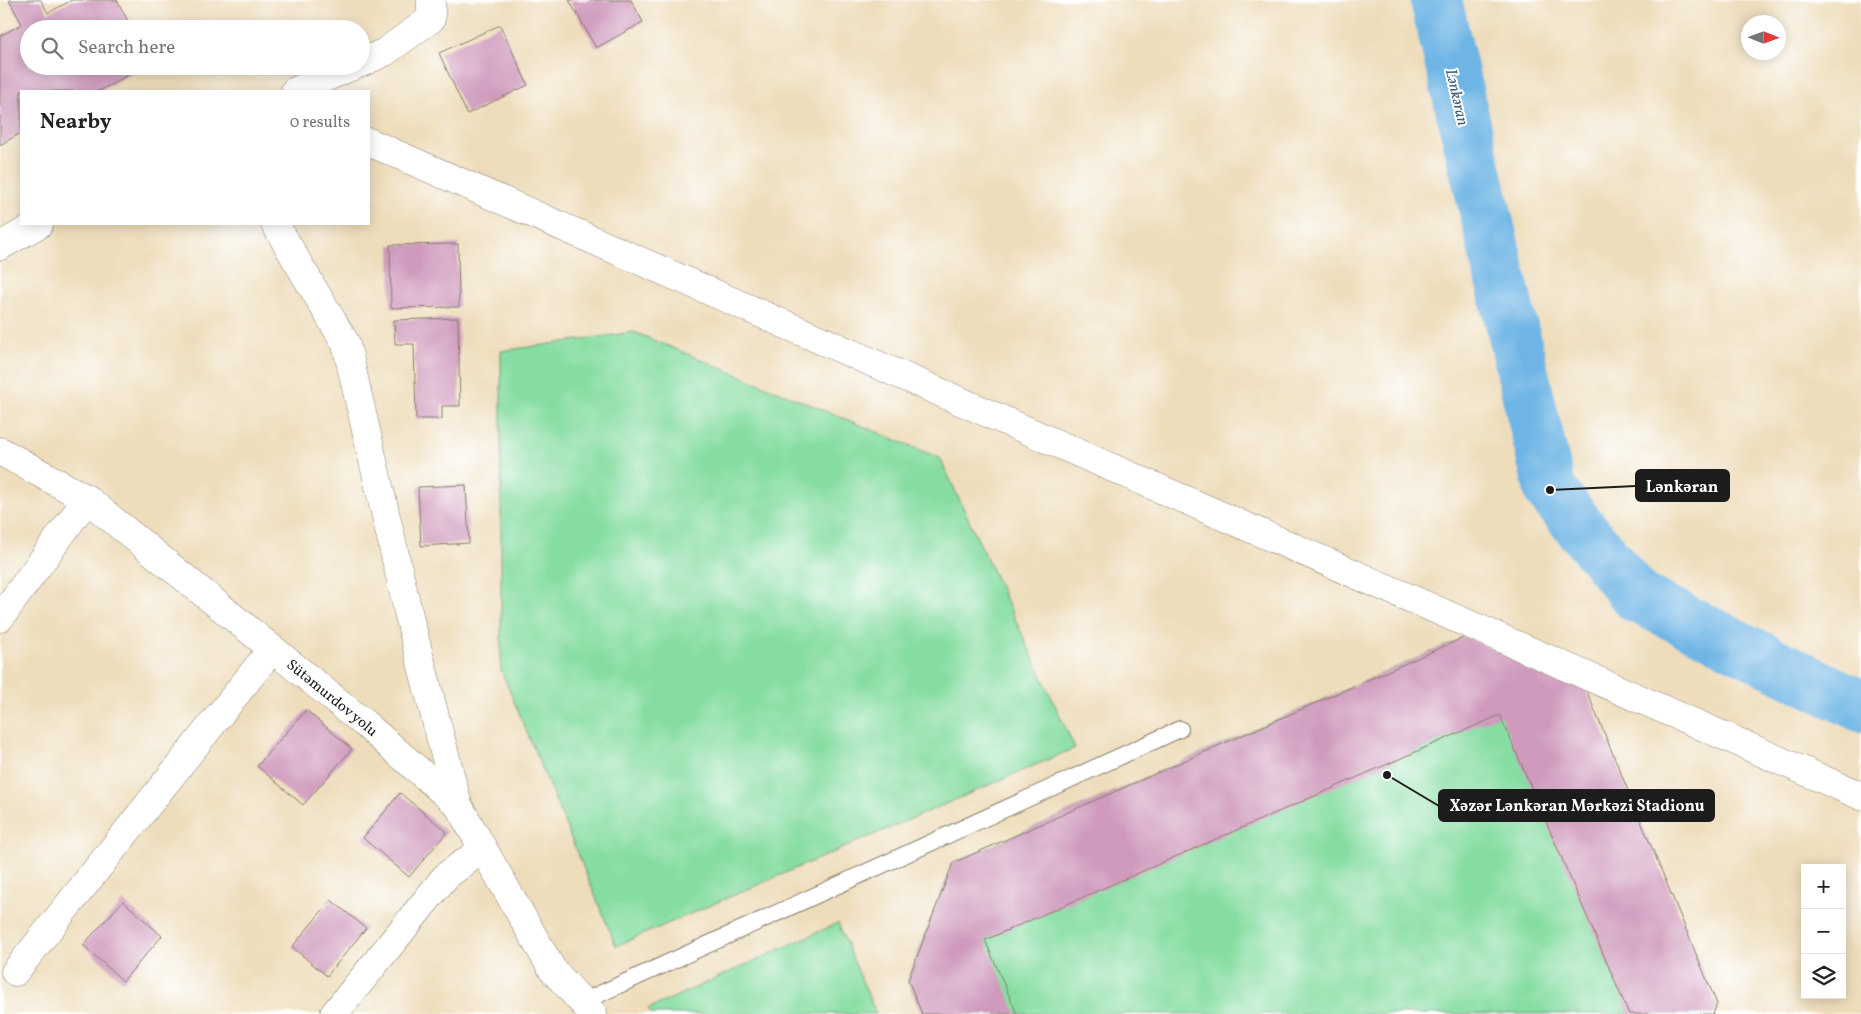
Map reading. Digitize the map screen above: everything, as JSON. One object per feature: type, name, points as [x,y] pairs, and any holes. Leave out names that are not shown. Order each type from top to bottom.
[{"type":"street","points":[[370,59],[385,52],[431,19],[431,0]]},
{"type":"street","points":[[297,90],[332,75]]},
{"type":"street","points":[[370,142],[1861,796]]},
{"type":"street","points":[[0,246],[38,225]]},
{"type":"street","points":[[276,225],[346,344],[410,620],[458,806]]},
{"type":"street","name":"Sütəmurdov yolu","points":[[0,451],[87,500],[364,722],[458,806],[552,969],[588,1008]]},
{"type":"street","points":[[0,618],[87,500]]},
{"type":"street","points":[[15,972],[272,650]]},
{"type":"street","points":[[334,1014],[446,876],[483,849]]},
{"type":"lane","points":[[588,1008],[1180,729]]},
{"type":"green space","points":[[634,332],[940,458],[1075,748],[616,946],[501,670],[501,351]]},
{"type":"green space","points":[[1465,637],[1717,1004],[1713,1014],[922,1014],[908,980],[953,863]]},
{"type":"green space","points":[[838,923],[876,1014],[652,1014],[648,1009]]},
{"type":"building","points":[[9,0],[41,0],[48,13],[72,0],[117,0],[127,20],[20,20]]},
{"type":"building","points":[[569,0],[631,0],[643,22],[596,48]]},
{"type":"building","points":[[20,25],[20,75],[128,75],[101,90],[20,90],[20,134],[0,145],[0,36]]},
{"type":"building","points":[[500,25],[528,85],[467,114],[439,53]]},
{"type":"building","points":[[458,244],[459,307],[391,308],[390,245]]},
{"type":"building","points":[[458,318],[460,406],[442,406],[442,419],[416,419],[414,344],[395,344],[394,320]]},
{"type":"building","points":[[466,485],[469,543],[421,546],[418,487]]},
{"type":"building","points":[[1465,637],[1585,687],[1717,1004],[1713,1014],[1629,1014],[1500,715],[985,940],[1017,1014],[922,1014],[908,980],[953,863]]},
{"type":"building","points":[[306,710],[352,749],[303,805],[257,766]]},
{"type":"building","points":[[400,793],[447,832],[409,877],[363,838]]},
{"type":"building","points":[[331,900],[366,928],[327,976],[292,947]]},
{"type":"building","points":[[123,901],[162,936],[123,981],[83,945]]},
{"type":"waterway","name":"Lənkəran","points":[[1436,0],[1550,490],[1637,597],[1861,706]]},
{"type":"place","name":"Lənkəran","points":[[1550,490]]},
{"type":"place","name":"Xəzər Lənkəran Mərkəzi Stadionu","points":[[1387,775]]}]
